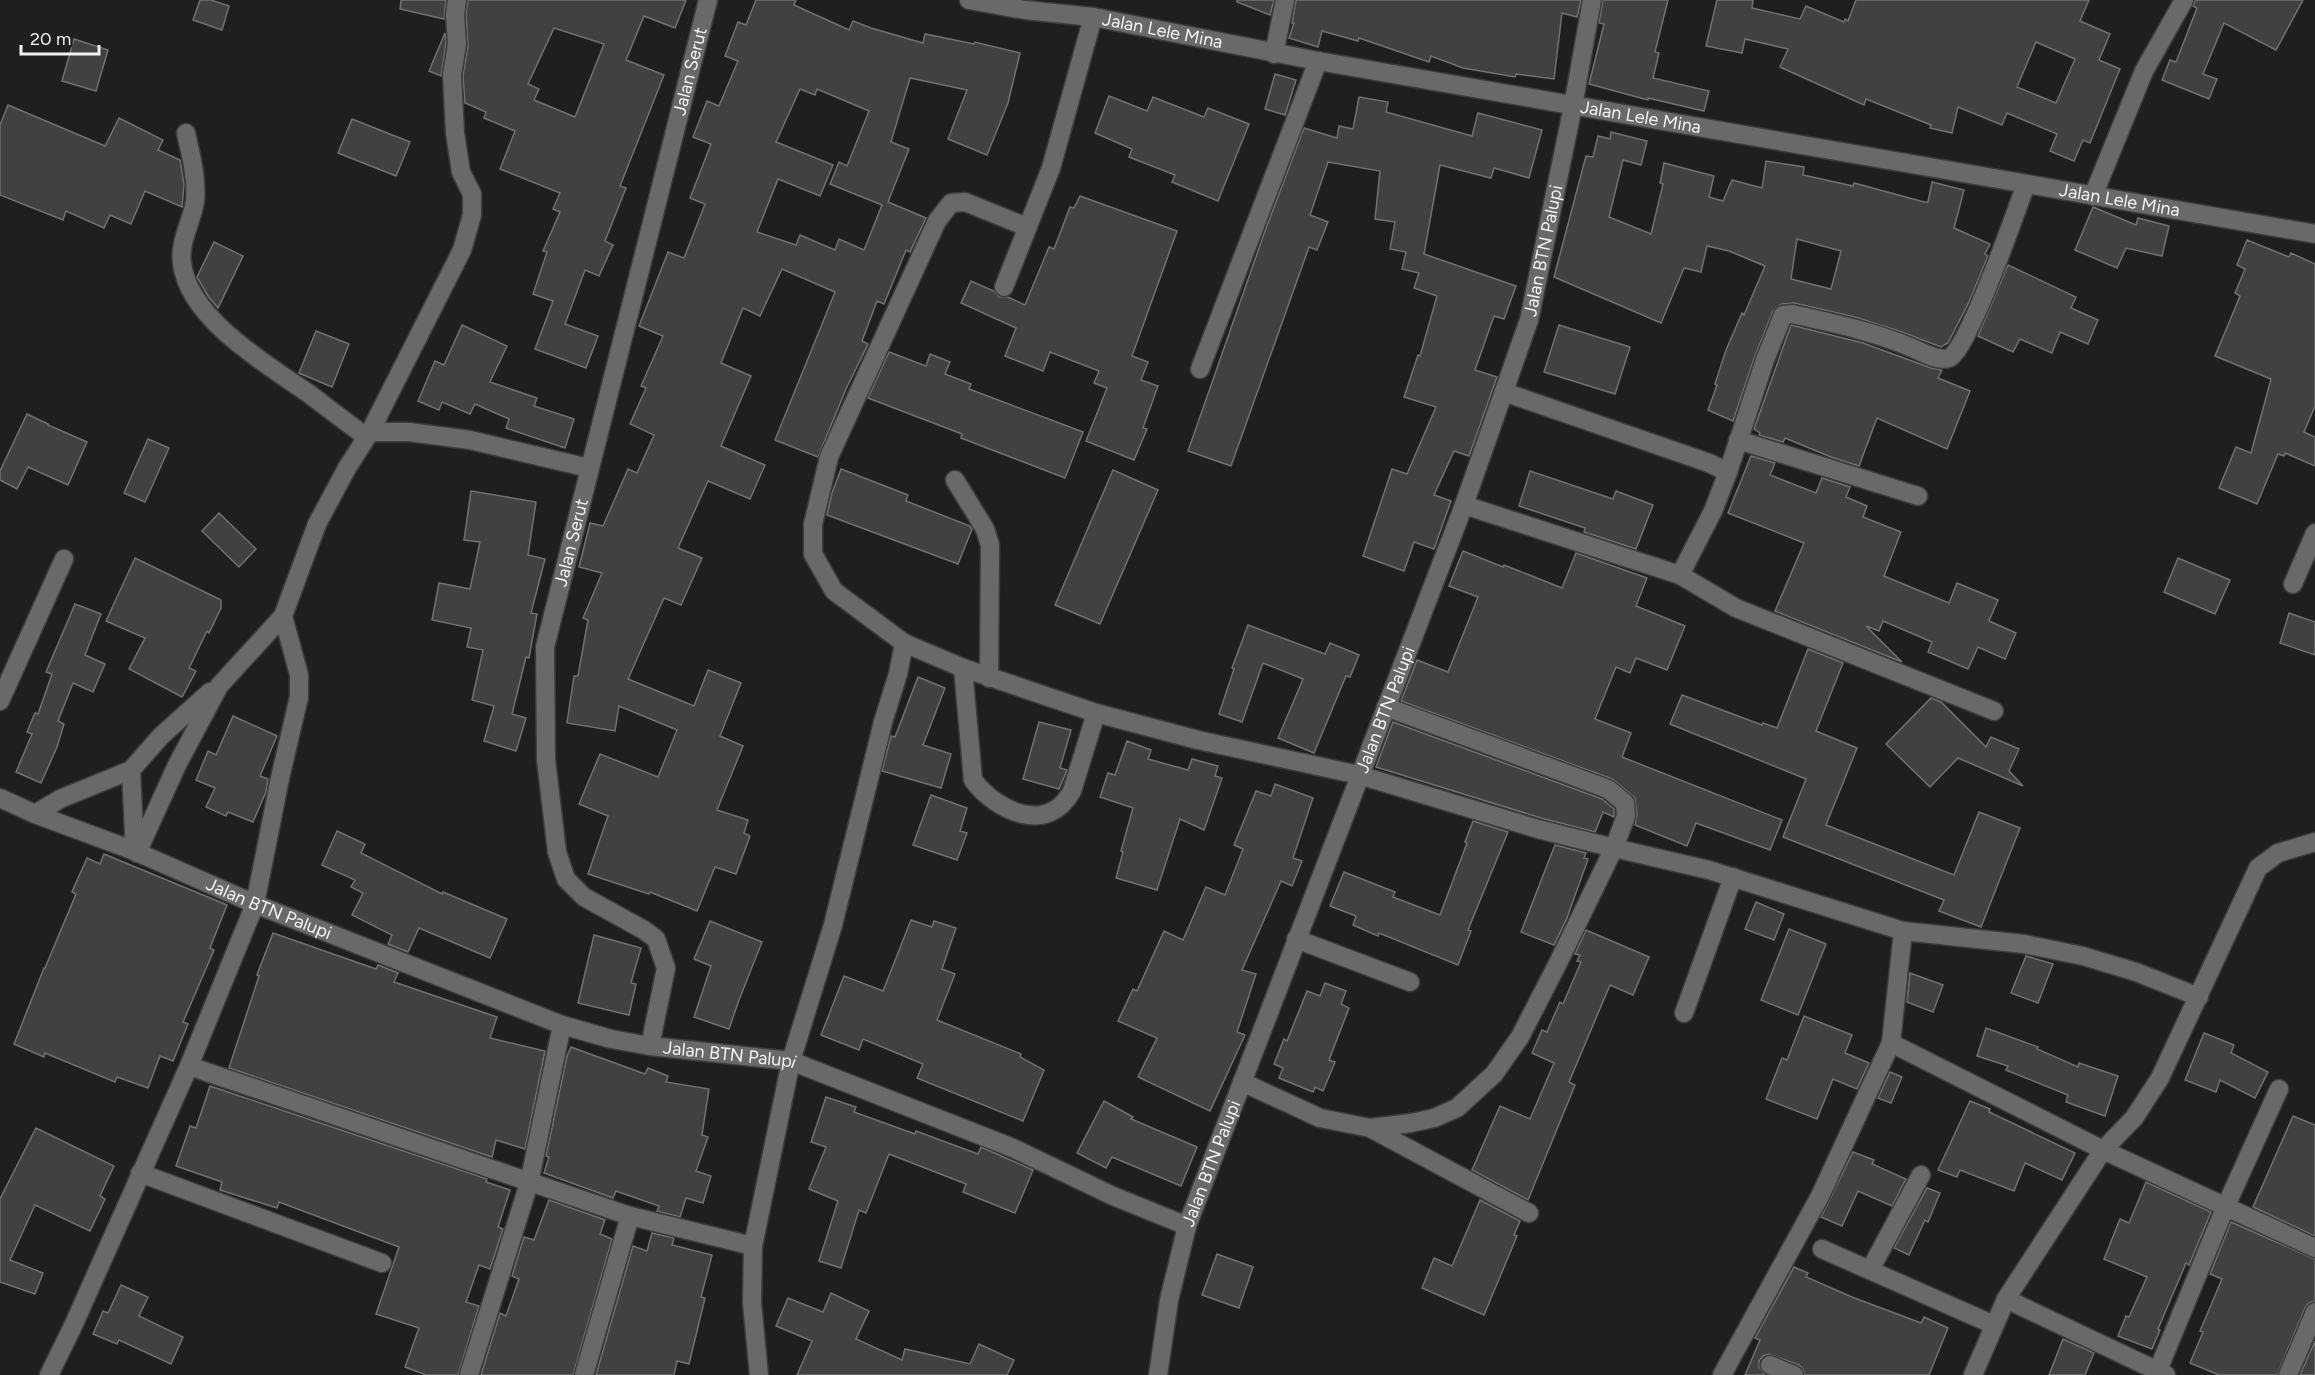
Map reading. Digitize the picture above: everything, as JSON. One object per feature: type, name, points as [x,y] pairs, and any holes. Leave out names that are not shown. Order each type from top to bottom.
[{"type":"street","points":[[35,814],[60,799],[131,770],[161,736],[219,686],[283,616],[317,524],[368,434],[462,250],[472,216],[472,194],[461,172],[454,133],[452,75],[458,44],[455,15],[457,0]]},
{"type":"street","name":"Jalan Serut","points":[[650,1046],[666,968],[656,939],[584,897],[566,879],[557,852],[546,760],[545,647],[708,0]]},
{"type":"street","name":"Jalan Lele Mina","points":[[969,0],[1026,5],[1274,54],[2315,234]]},
{"type":"street","points":[[1274,54],[1285,0]]},
{"type":"street","name":"Jalan BTN Palupi","points":[[0,798],[35,814],[135,852],[255,904],[562,1025],[611,1039],[650,1046],[790,1061],[1013,1148],[1113,1196],[1187,1226],[1464,505],[1529,320],[1574,106],[1593,0]]},
{"type":"street","points":[[2093,196],[2144,71],[2184,0]]},
{"type":"street","points":[[1004,287],[1051,168],[1093,17]]},
{"type":"street","points":[[1200,369],[1318,61]]},
{"type":"street","points":[[186,133],[195,173],[195,202],[184,240],[182,261],[187,284],[205,311],[253,355],[368,434],[409,432],[470,440],[589,468]]},
{"type":"street","points":[[1680,575],[1713,511],[1780,320],[1786,314],[1862,329],[1937,358],[1948,358],[1954,355],[1991,279],[2026,184]]},
{"type":"street","points":[[1027,227],[965,202],[951,203],[937,220],[829,457],[813,524],[813,554],[834,591],[904,643],[989,678],[1096,713],[1282,759],[1359,775],[1538,829],[1709,870],[1903,931],[2024,944],[2083,956],[2136,972],[2199,997]]},
{"type":"street","points":[[1504,392],[1709,463],[1728,472]]},
{"type":"street","points":[[1738,440],[1918,496]]},
{"type":"street","points":[[955,480],[985,529],[990,544],[989,678]]},
{"type":"street","points":[[1464,505],[1680,575],[1736,608],[1994,711]]},
{"type":"street","points":[[2293,584],[2315,533]]},
{"type":"street","points":[[0,701],[64,559]]},
{"type":"street","points":[[49,1375],[189,1066],[255,904],[299,697],[299,675],[283,616]]},
{"type":"street","points":[[760,1374],[752,1303],[753,1246],[790,1061],[833,926],[904,643]]},
{"type":"street","points":[[963,668],[973,780],[996,802],[1030,816],[1044,816],[1066,802],[1072,791],[1096,713]]},
{"type":"street","points":[[135,852],[177,765],[219,686]]},
{"type":"street","points":[[1370,1128],[1411,1124],[1434,1118],[1457,1108],[1494,1074],[1520,1037],[1558,963],[1614,848],[1626,816],[1625,802],[1608,789],[1386,707]]},
{"type":"street","points":[[131,770],[135,852]]},
{"type":"street","points":[[1973,1375],[2006,1299],[2103,1150],[2134,1118],[2160,1078],[2258,868],[2278,854],[2315,842]]},
{"type":"street","points":[[1684,1013],[1733,877]]},
{"type":"street","points":[[1722,1375],[1820,1196],[1891,1043],[1903,931]]},
{"type":"street","points":[[1296,939],[1410,982]]},
{"type":"street","points":[[469,1375],[529,1183],[562,1025]]},
{"type":"street","points":[[1891,1043],[2103,1150],[2315,1248]]},
{"type":"street","points":[[189,1066],[630,1216],[753,1246]]},
{"type":"street","points":[[1242,1082],[1320,1118],[1370,1128],[1529,1213]]},
{"type":"street","points":[[2006,1299],[2160,1374],[2225,1208],[2279,1089]]},
{"type":"street","points":[[140,1173],[382,1263]]},
{"type":"street","points":[[1870,1270],[1921,1175]]},
{"type":"street","points":[[584,1375],[630,1216]]},
{"type":"street","points":[[1158,1375],[1171,1290],[1187,1226]]},
{"type":"street","points":[[1822,1249],[1994,1325]]},
{"type":"street","points":[[2288,1375],[2315,1312]]},
{"type":"street","points":[[1770,1365],[1794,1375]]},
{"type":"building","points":[[200,0],[211,0],[229,6],[222,30],[193,20]]},
{"type":"building","points":[[401,0],[446,0],[444,19],[400,9]]},
{"type":"building","points":[[468,0],[686,0],[675,28],[644,16],[626,60],[664,75],[620,186],[626,188],[605,241],[613,245],[599,276],[585,270],[565,324],[598,336],[586,368],[535,349],[553,301],[533,294],[547,252],[543,251],[560,212],[553,209],[560,193],[500,169],[515,131],[484,118],[486,112],[465,103],[463,76],[468,46],[466,15]],"holes":[[[554,28],[604,44],[575,117],[534,100],[539,89],[528,84]]]},
{"type":"building","points":[[756,0],[796,0],[794,5],[849,30],[853,21],[923,43],[925,34],[974,44],[975,42],[1020,53],[1008,103],[987,155],[948,139],[967,90],[910,78],[891,142],[909,149],[888,202],[926,218],[910,252],[906,250],[884,304],[877,301],[862,341],[868,344],[846,389],[818,457],[775,440],[835,292],[782,269],[760,316],[743,308],[721,363],[751,376],[721,446],[765,465],[750,499],[708,481],[678,548],[702,558],[681,605],[664,598],[628,679],[694,706],[708,670],[741,683],[720,736],[743,746],[717,810],[748,820],[744,833],[750,836],[736,874],[715,867],[697,911],[650,892],[649,894],[588,874],[608,816],[579,804],[600,754],[658,777],[677,730],[619,706],[615,731],[567,723],[574,676],[578,676],[588,620],[583,618],[602,573],[579,567],[590,523],[603,526],[628,469],[637,473],[654,435],[630,424],[646,388],[641,386],[663,336],[639,326],[668,252],[684,258],[705,204],[690,198],[711,144],[693,137],[707,101],[719,106],[738,61],[725,56],[738,22],[746,25]],"holes":[[[800,89],[815,95],[817,89],[869,111],[847,166],[839,162],[830,184],[882,205],[864,250],[839,239],[835,250],[800,235],[796,245],[757,232],[778,179],[820,196],[833,165],[776,142]]]},
{"type":"building","points":[[1237,0],[1274,0],[1270,15],[1237,2]]},
{"type":"building","points":[[1296,0],[1581,0],[1577,17],[1562,13],[1554,79],[1516,74],[1515,77],[1463,68],[1431,56],[1429,62],[1359,38],[1358,41],[1322,31],[1318,47],[1289,38],[1294,23],[1292,23]]},
{"type":"building","points":[[1603,0],[1668,0],[1655,52],[1659,53],[1653,78],[1709,91],[1704,111],[1648,98],[1648,100],[1589,84],[1604,24],[1599,23]]},
{"type":"building","points":[[1717,0],[1753,0],[1752,8],[1800,19],[1806,6],[1844,22],[1845,19],[1848,21],[1856,0],[2089,0],[2080,21],[2110,34],[2099,60],[2120,69],[2090,143],[2083,140],[2074,161],[2050,151],[2057,134],[2007,113],[2002,125],[1958,107],[1952,133],[1930,128],[1931,125],[1866,99],[1864,105],[1780,67],[1788,49],[1745,39],[1742,53],[1706,46]],"holes":[[[2036,42],[2075,59],[2056,103],[2017,87]]]},
{"type":"building","points":[[2195,0],[2303,0],[2276,50],[2224,23],[2203,74],[2217,79],[2209,99],[2162,80],[2170,60],[2176,62],[2197,8],[2193,6]]},
{"type":"building","points":[[445,33],[446,43],[441,76],[429,71]]},
{"type":"building","points":[[74,39],[108,50],[96,91],[62,81]]},
{"type":"building","points":[[1275,74],[1296,80],[1285,115],[1265,109]]},
{"type":"building","points":[[1109,96],[1147,111],[1153,97],[1204,117],[1208,108],[1249,124],[1218,201],[1172,182],[1175,175],[1129,157],[1132,149],[1095,133]]},
{"type":"building","points":[[1359,97],[1388,102],[1386,112],[1472,136],[1478,113],[1542,130],[1529,178],[1494,168],[1491,178],[1440,165],[1424,254],[1516,286],[1504,319],[1494,316],[1475,370],[1497,377],[1469,456],[1454,451],[1434,495],[1451,501],[1434,549],[1414,542],[1404,571],[1363,556],[1392,469],[1407,474],[1436,407],[1404,397],[1418,355],[1420,356],[1437,296],[1414,288],[1419,273],[1402,269],[1406,252],[1390,249],[1395,222],[1375,219],[1380,171],[1328,162],[1310,215],[1328,222],[1317,250],[1309,247],[1231,466],[1188,451],[1265,231],[1304,128],[1337,138],[1339,126],[1353,129]]},
{"type":"building","points":[[8,105],[105,146],[119,118],[163,140],[158,150],[180,160],[184,184],[182,207],[145,191],[131,224],[110,215],[104,228],[66,211],[63,220],[0,195],[0,125]]},
{"type":"building","points":[[352,119],[410,142],[396,176],[338,153]]},
{"type":"building","points":[[1611,132],[1647,141],[1641,165],[1623,160],[1609,217],[1651,234],[1663,184],[1660,183],[1664,163],[1714,176],[1709,197],[1723,201],[1732,180],[1762,188],[1766,161],[1804,167],[1803,175],[1853,186],[1854,183],[1924,202],[1928,202],[1932,182],[1964,190],[1954,228],[1990,244],[1985,254],[1988,256],[1969,302],[1948,343],[1941,347],[1855,317],[1794,303],[1781,304],[1773,311],[1733,421],[1708,410],[1726,350],[1765,266],[1729,251],[1707,246],[1701,272],[1684,268],[1661,323],[1554,277],[1586,156],[1593,157],[1598,136],[1610,139]],"holes":[[[1797,239],[1841,251],[1831,289],[1791,279]]]},
{"type":"building","points":[[1080,196],[1177,231],[1132,356],[1148,362],[1141,380],[1158,386],[1143,428],[1147,429],[1134,460],[1086,441],[1107,388],[1094,383],[1099,371],[1050,352],[1043,371],[1005,356],[1016,328],[961,303],[971,281],[994,291],[999,297],[1008,297],[1025,305],[1049,247],[1054,249],[1070,207],[1074,208]]},
{"type":"building","points":[[2093,207],[2136,225],[2138,218],[2169,226],[2162,256],[2126,248],[2117,268],[2075,250]]},
{"type":"building","points":[[2247,240],[2289,257],[2291,253],[2315,264],[2315,406],[2304,432],[2315,437],[2315,466],[2285,453],[2284,456],[2278,454],[2257,504],[2219,488],[2236,447],[2251,453],[2271,379],[2215,356],[2240,296],[2235,293],[2245,269],[2237,265]]},
{"type":"building","points":[[214,242],[243,256],[218,308],[197,277]]},
{"type":"building","points":[[2008,265],[2076,297],[2071,308],[2098,320],[2088,344],[2060,332],[2052,353],[2020,339],[2013,352],[1978,336]]},
{"type":"building","points":[[462,325],[507,346],[490,382],[537,398],[534,406],[574,419],[565,448],[506,428],[509,419],[475,404],[470,414],[442,402],[439,410],[418,401],[435,361],[444,365]]},
{"type":"building","points":[[1559,325],[1630,347],[1615,394],[1544,372]]},
{"type":"building","points":[[1791,325],[1863,343],[1942,370],[1938,378],[1970,391],[1947,449],[1877,418],[1859,466],[1785,438],[1783,442],[1759,435],[1760,433],[1754,429]]},
{"type":"building","points":[[316,331],[349,344],[332,387],[299,373]]},
{"type":"building","points":[[889,352],[926,366],[930,354],[950,362],[945,374],[971,384],[969,389],[1083,432],[1065,478],[961,438],[962,434],[868,398]]},
{"type":"building","points":[[27,414],[87,442],[68,485],[28,467],[17,489],[0,480],[0,471]]},
{"type":"building","points":[[148,439],[169,448],[145,502],[124,493]]},
{"type":"building","points":[[1751,456],[1775,463],[1770,475],[1816,493],[1822,478],[1850,487],[1846,497],[1867,506],[1863,517],[1901,532],[1884,576],[1949,603],[1957,583],[1998,600],[1989,621],[2016,633],[2005,659],[1978,647],[1968,669],[1928,652],[1932,642],[1883,621],[1879,631],[1866,626],[1902,662],[1775,611],[1804,543],[1728,513]]},
{"type":"building","points":[[841,469],[908,495],[906,501],[970,526],[972,529],[958,564],[827,515]]},
{"type":"building","points":[[1113,470],[1158,490],[1100,624],[1055,605]]},
{"type":"building","points":[[1530,471],[1613,499],[1616,491],[1653,505],[1636,549],[1584,532],[1585,528],[1519,506]]},
{"type":"building","points":[[471,491],[536,502],[528,555],[545,559],[531,613],[537,614],[529,658],[526,657],[512,714],[526,718],[516,751],[484,741],[494,706],[472,700],[483,650],[467,647],[471,628],[432,620],[439,583],[470,589],[480,542],[464,540]]},
{"type":"building","points":[[219,513],[256,549],[239,567],[202,531]]},
{"type":"building","points":[[1463,551],[1562,588],[1576,553],[1647,578],[1636,606],[1685,626],[1667,670],[1636,658],[1630,673],[1616,667],[1595,719],[1631,733],[1622,757],[1782,820],[1770,850],[1696,823],[1687,846],[1635,825],[1637,815],[1635,798],[1612,779],[1401,701],[1417,660],[1448,672],[1478,597],[1449,586]]},
{"type":"building","points":[[135,558],[221,600],[221,608],[189,668],[196,671],[182,697],[129,669],[145,638],[106,621]]},
{"type":"building","points":[[2178,558],[2230,580],[2215,614],[2164,592]]},
{"type":"building","points":[[75,604],[101,614],[85,655],[105,664],[93,692],[73,683],[58,721],[64,724],[57,747],[41,783],[16,772],[32,734],[27,732],[35,713],[38,714],[52,674],[46,672]]},
{"type":"building","points":[[2289,613],[2315,622],[2315,655],[2280,643]]},
{"type":"building","points":[[1248,625],[1325,654],[1330,643],[1359,655],[1350,677],[1346,676],[1314,753],[1278,738],[1303,679],[1263,663],[1242,722],[1219,714],[1234,669],[1232,668]]},
{"type":"building","points":[[1808,649],[1843,663],[1816,731],[1857,748],[1826,825],[1954,875],[1979,812],[2020,828],[1981,927],[1939,911],[1944,900],[1783,837],[1806,779],[1670,724],[1682,695],[1762,725],[1763,723],[1777,728]]},
{"type":"building","points":[[918,677],[945,688],[923,745],[951,754],[941,788],[882,771],[891,736],[895,737]]},
{"type":"building","points":[[1931,698],[1941,702],[1986,747],[1991,737],[2019,749],[2009,771],[2023,786],[1958,758],[1930,787],[1886,744]]},
{"type":"building","points":[[233,716],[277,736],[260,776],[268,779],[266,792],[253,822],[228,812],[226,816],[206,807],[215,788],[196,780],[208,751],[216,755]]},
{"type":"building","points":[[1039,722],[1071,730],[1060,768],[1067,770],[1059,789],[1023,779]]},
{"type":"building","points":[[1393,722],[1602,799],[1614,809],[1614,817],[1603,812],[1595,832],[1541,818],[1376,767]]},
{"type":"building","points":[[1127,741],[1151,750],[1148,759],[1188,770],[1192,759],[1218,766],[1215,776],[1222,778],[1204,830],[1180,819],[1157,890],[1116,878],[1133,808],[1100,797],[1108,773],[1115,775]]},
{"type":"building","points":[[1275,784],[1313,798],[1293,858],[1302,861],[1292,886],[1281,881],[1242,970],[1256,974],[1237,1032],[1245,1035],[1210,1111],[1138,1077],[1157,1038],[1118,1021],[1133,989],[1137,991],[1164,931],[1183,940],[1206,887],[1225,895],[1243,849],[1234,845],[1256,791],[1271,796]]},
{"type":"building","points":[[931,795],[967,808],[960,831],[967,833],[957,860],[913,845]]},
{"type":"building","points":[[1473,821],[1508,832],[1468,930],[1471,931],[1458,965],[1353,925],[1356,916],[1330,906],[1344,872],[1395,892],[1393,897],[1440,915]]},
{"type":"building","points":[[337,831],[365,844],[361,853],[442,894],[443,892],[507,919],[490,958],[419,928],[408,952],[388,944],[392,935],[352,915],[363,893],[351,887],[355,880],[322,865]]},
{"type":"building","points":[[1555,845],[1586,853],[1584,858],[1588,859],[1567,918],[1554,945],[1521,932]]},
{"type":"building","points":[[104,854],[227,905],[210,948],[214,950],[183,1022],[188,1024],[173,1061],[160,1056],[148,1088],[117,1077],[115,1082],[45,1053],[44,1057],[14,1044],[76,894],[72,892],[87,858],[100,864]]},
{"type":"building","points":[[1756,902],[1784,914],[1774,940],[1745,929]]},
{"type":"building","points":[[911,920],[932,927],[934,921],[956,928],[942,969],[955,974],[937,1020],[1021,1054],[1020,1057],[1044,1070],[1023,1121],[917,1078],[923,1064],[863,1039],[859,1050],[821,1035],[844,976],[883,991]]},
{"type":"building","points":[[710,921],[762,942],[729,1029],[694,1017],[711,966],[694,959]]},
{"type":"building","points":[[1789,929],[1826,944],[1798,1015],[1761,1000]]},
{"type":"building","points":[[1586,930],[1649,957],[1633,995],[1610,985],[1569,1082],[1575,1085],[1528,1200],[1472,1170],[1500,1106],[1530,1119],[1554,1063],[1532,1053],[1542,1030],[1547,1032],[1560,1002],[1563,1004],[1581,962],[1577,961],[1580,955],[1575,954]]},
{"type":"building","points":[[273,933],[376,969],[378,965],[398,973],[394,982],[497,1017],[490,1038],[545,1051],[525,1149],[496,1140],[492,1157],[229,1068],[259,976],[257,975]]},
{"type":"building","points":[[594,935],[641,948],[631,983],[636,984],[629,1015],[578,1003]]},
{"type":"building","points":[[2026,956],[2053,964],[2038,1003],[2011,993]]},
{"type":"building","points":[[1910,973],[1943,985],[1933,1012],[1907,1002]]},
{"type":"building","points":[[1325,983],[1346,991],[1341,1004],[1349,1008],[1329,1060],[1335,1062],[1323,1091],[1315,1087],[1313,1092],[1279,1078],[1283,1068],[1274,1064],[1284,1039],[1287,1041],[1307,991],[1320,996]]},
{"type":"building","points":[[1804,1016],[1852,1035],[1845,1053],[1869,1063],[1857,1089],[1833,1079],[1817,1119],[1766,1099],[1782,1058],[1787,1060]]},
{"type":"building","points":[[1986,1028],[2038,1047],[2037,1049],[2078,1067],[2079,1063],[2118,1076],[2105,1116],[2066,1102],[2068,1095],[2006,1070],[2008,1066],[1977,1056]]},
{"type":"building","points":[[2204,1033],[2234,1045],[2231,1053],[2268,1072],[2255,1098],[2220,1080],[2216,1092],[2185,1080]]},
{"type":"building","points":[[571,1047],[645,1074],[648,1068],[668,1076],[666,1082],[709,1089],[702,1135],[708,1137],[696,1171],[711,1176],[703,1203],[686,1198],[680,1217],[657,1211],[659,1206],[616,1191],[613,1198],[544,1173],[549,1157],[546,1156],[567,1056]]},
{"type":"building","points":[[1890,1072],[1902,1077],[1891,1103],[1878,1098]]},
{"type":"building","points":[[210,1086],[487,1179],[486,1182],[510,1190],[498,1227],[503,1229],[490,1269],[479,1265],[466,1302],[479,1306],[458,1375],[426,1375],[405,1367],[419,1328],[376,1314],[399,1247],[279,1202],[277,1208],[220,1190],[222,1182],[176,1166],[190,1126],[196,1128]]},
{"type":"building","points":[[826,1097],[856,1107],[854,1112],[915,1134],[916,1131],[978,1154],[981,1147],[1033,1170],[1015,1213],[963,1192],[966,1184],[889,1154],[866,1213],[859,1210],[841,1268],[819,1261],[838,1201],[809,1189],[826,1147],[811,1142]]},
{"type":"building","points":[[1104,1101],[1133,1117],[1131,1119],[1197,1147],[1181,1186],[1112,1157],[1106,1168],[1077,1153]]},
{"type":"building","points":[[1970,1101],[2075,1153],[2062,1180],[2025,1163],[2014,1191],[1960,1170],[1957,1177],[1938,1170]]},
{"type":"building","points":[[2293,1116],[2315,1125],[2315,1236],[2253,1207]]},
{"type":"building","points":[[36,1128],[114,1166],[100,1196],[105,1199],[90,1231],[35,1205],[10,1260],[43,1273],[35,1294],[0,1282],[0,1199]]},
{"type":"building","points":[[1853,1152],[1874,1160],[1872,1164],[1906,1179],[1892,1206],[1858,1191],[1842,1226],[1821,1217]]},
{"type":"building","points":[[2146,1182],[2211,1212],[2189,1265],[2186,1263],[2152,1349],[2118,1336],[2147,1277],[2104,1259],[2120,1219],[2129,1223]]},
{"type":"building","points":[[1927,1188],[1940,1193],[1928,1222],[1925,1220],[1909,1255],[1894,1248]]},
{"type":"building","points":[[549,1200],[605,1220],[600,1234],[612,1239],[573,1375],[481,1375],[500,1313],[506,1316],[519,1279],[512,1276],[524,1237],[534,1240]]},
{"type":"building","points":[[1480,1200],[1520,1221],[1514,1235],[1517,1236],[1484,1315],[1422,1288],[1434,1258],[1452,1266]]},
{"type":"building","points":[[2231,1222],[2315,1259],[2315,1301],[2309,1303],[2305,1308],[2277,1375],[2219,1375],[2190,1363],[2203,1332],[2200,1331],[2222,1279],[2210,1274]]},
{"type":"building","points":[[652,1233],[674,1238],[672,1245],[712,1255],[701,1297],[705,1298],[689,1364],[677,1361],[674,1375],[596,1375],[633,1246],[647,1251]]},
{"type":"building","points":[[1217,1254],[1253,1267],[1239,1308],[1202,1295]]},
{"type":"building","points":[[1794,1267],[1808,1273],[1806,1277],[1852,1297],[1921,1323],[1924,1317],[1948,1328],[1929,1375],[1805,1375],[1799,1365],[1769,1354],[1763,1356],[1759,1361],[1759,1367],[1765,1375],[1745,1375],[1760,1340],[1755,1338]]},
{"type":"building","points":[[121,1285],[148,1297],[139,1316],[183,1337],[171,1364],[119,1340],[117,1344],[93,1334],[103,1311],[108,1313]]},
{"type":"building","points":[[831,1293],[869,1311],[856,1339],[902,1360],[905,1349],[970,1364],[979,1344],[1014,1360],[1007,1375],[797,1375],[812,1341],[776,1326],[788,1298],[823,1312]]},
{"type":"building","points":[[2063,1339],[2094,1353],[2085,1375],[2049,1375]]},
{"type":"building","points":[[2315,1341],[2315,1375],[2300,1375]]}]
